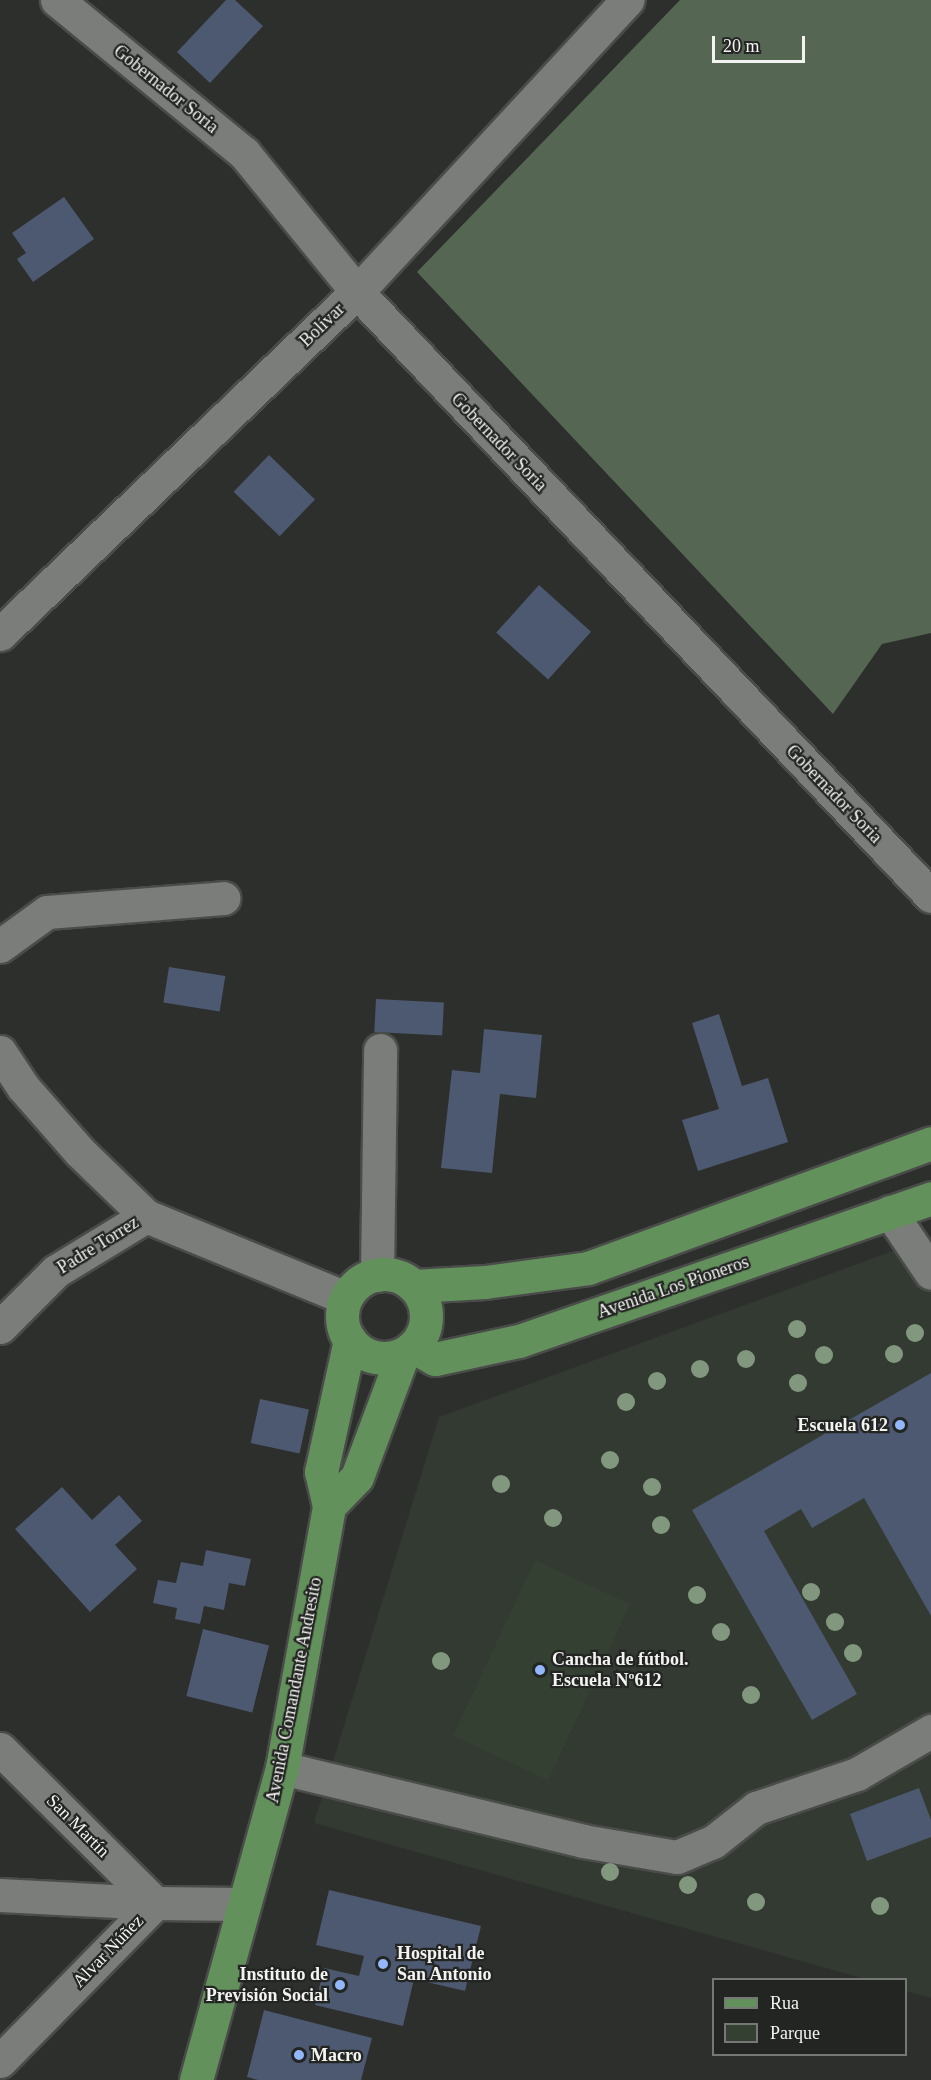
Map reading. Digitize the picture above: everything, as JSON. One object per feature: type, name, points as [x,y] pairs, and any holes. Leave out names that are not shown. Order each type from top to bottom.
[{"type":"main road","points":[[414,1286],[485,1282],[588,1268],[931,1143]]},
{"type":"main road","name":"Avenida Los Pioneros","points":[[408,1350],[435,1359],[519,1341],[931,1198]]},
{"type":"main road","points":[[329,1506],[357,1477],[408,1350],[426,1323],[426,1310],[422,1297],[414,1286],[403,1278],[377,1275],[354,1287],[346,1298],[342,1320],[350,1340],[368,1355],[391,1358],[408,1350]]},
{"type":"main road","name":"Avenida Comandante Andresito","points":[[196,2080],[242,1905],[282,1768],[329,1506],[321,1472],[350,1340]]},
{"type":"street","name":"Gobernador Soria","points":[[57,0],[244,153],[357,292],[931,896]]},
{"type":"street","name":"Bolívar","points":[[0,634],[357,292],[625,1]]},
{"type":"street","points":[[0,946],[47,912],[223,898]]},
{"type":"street","points":[[377,1275],[381,1050]]},
{"type":"street","points":[[0,1052],[23,1087],[80,1152],[146,1215],[346,1298]]},
{"type":"street","points":[[890,1212],[931,1274]]},
{"type":"street","name":"Padre Torrez","points":[[0,1327],[56,1271],[146,1215]]},
{"type":"street","points":[[282,1768],[583,1841],[677,1857],[713,1842],[756,1808],[857,1774],[931,1731]]},
{"type":"street","name":"San Martín","points":[[0,1749],[155,1903]]},
{"type":"street","points":[[0,1895],[155,1903]]},
{"type":"street","name":"Alvar Núñez","points":[[0,2061],[155,1903],[242,1905]]},
{"type":"shaded area","points":[[931,1237],[931,1998],[907,1991],[907,1978],[861,1978],[314,1823],[439,1417]]},
{"type":"green space","points":[[680,0],[931,0],[931,633],[882,644],[833,714],[417,272]]},
{"type":"green space","name":"Cancha de fútbol. Escuela Nº612","points":[[535,1560],[630,1604],[548,1780],[453,1736]]},
{"type":"building","points":[[226,0],[235,0],[263,26],[210,83],[177,52]]},
{"type":"building","points":[[64,197],[94,239],[33,282],[17,259],[26,253],[12,233]]},
{"type":"building","points":[[269,455],[315,499],[280,536],[234,492]]},
{"type":"building","points":[[539,585],[591,632],[548,679],[496,633]]},
{"type":"building","points":[[169,967],[225,976],[220,1011],[163,1003]]},
{"type":"building","points":[[376,999],[444,1003],[442,1036],[374,1032]]},
{"type":"building","points":[[719,1014],[742,1086],[768,1078],[788,1142],[698,1171],[682,1120],[719,1109],[692,1023]]},
{"type":"building","points":[[484,1029],[542,1035],[536,1098],[500,1094],[492,1173],[441,1168],[452,1070],[480,1073]]},
{"type":"building","points":[[931,1373],[931,1616],[864,1498],[812,1528],[801,1509],[764,1531],[857,1694],[812,1720],[692,1510]]},
{"type":"building","points":[[260,1399],[309,1409],[300,1453],[251,1443]]},
{"type":"building","points":[[62,1487],[92,1520],[119,1495],[142,1521],[115,1545],[137,1569],[90,1612],[15,1529]]},
{"type":"building","points":[[206,1550],[251,1559],[245,1586],[229,1583],[224,1610],[204,1606],[200,1624],[175,1619],[177,1608],[153,1603],[158,1580],[176,1583],[181,1562],[203,1566]]},
{"type":"building","points":[[203,1629],[269,1645],[252,1712],[186,1696]]},
{"type":"building","points":[[919,1788],[931,1820],[931,1837],[867,1861],[850,1814]]},
{"type":"building","points":[[329,1890],[481,1926],[465,1991],[414,1979],[403,2026],[315,2005],[324,1968],[359,1976],[364,1956],[316,1945]]},
{"type":"building","points":[[264,2010],[372,2038],[361,2080],[258,2080],[247,2077]]},
{"type":"place","name":"Escuela 612","points":[[900,1425]]},
{"type":"place","name":"Cancha de fútbol. Escuela Nº612","points":[[540,1670]]},
{"type":"place","name":"Hospital de San Antonio","points":[[383,1964]]},
{"type":"place","name":"Instituto de Previsión Social","points":[[340,1985]]},
{"type":"place","name":"Macro","points":[[299,2055]]}]
